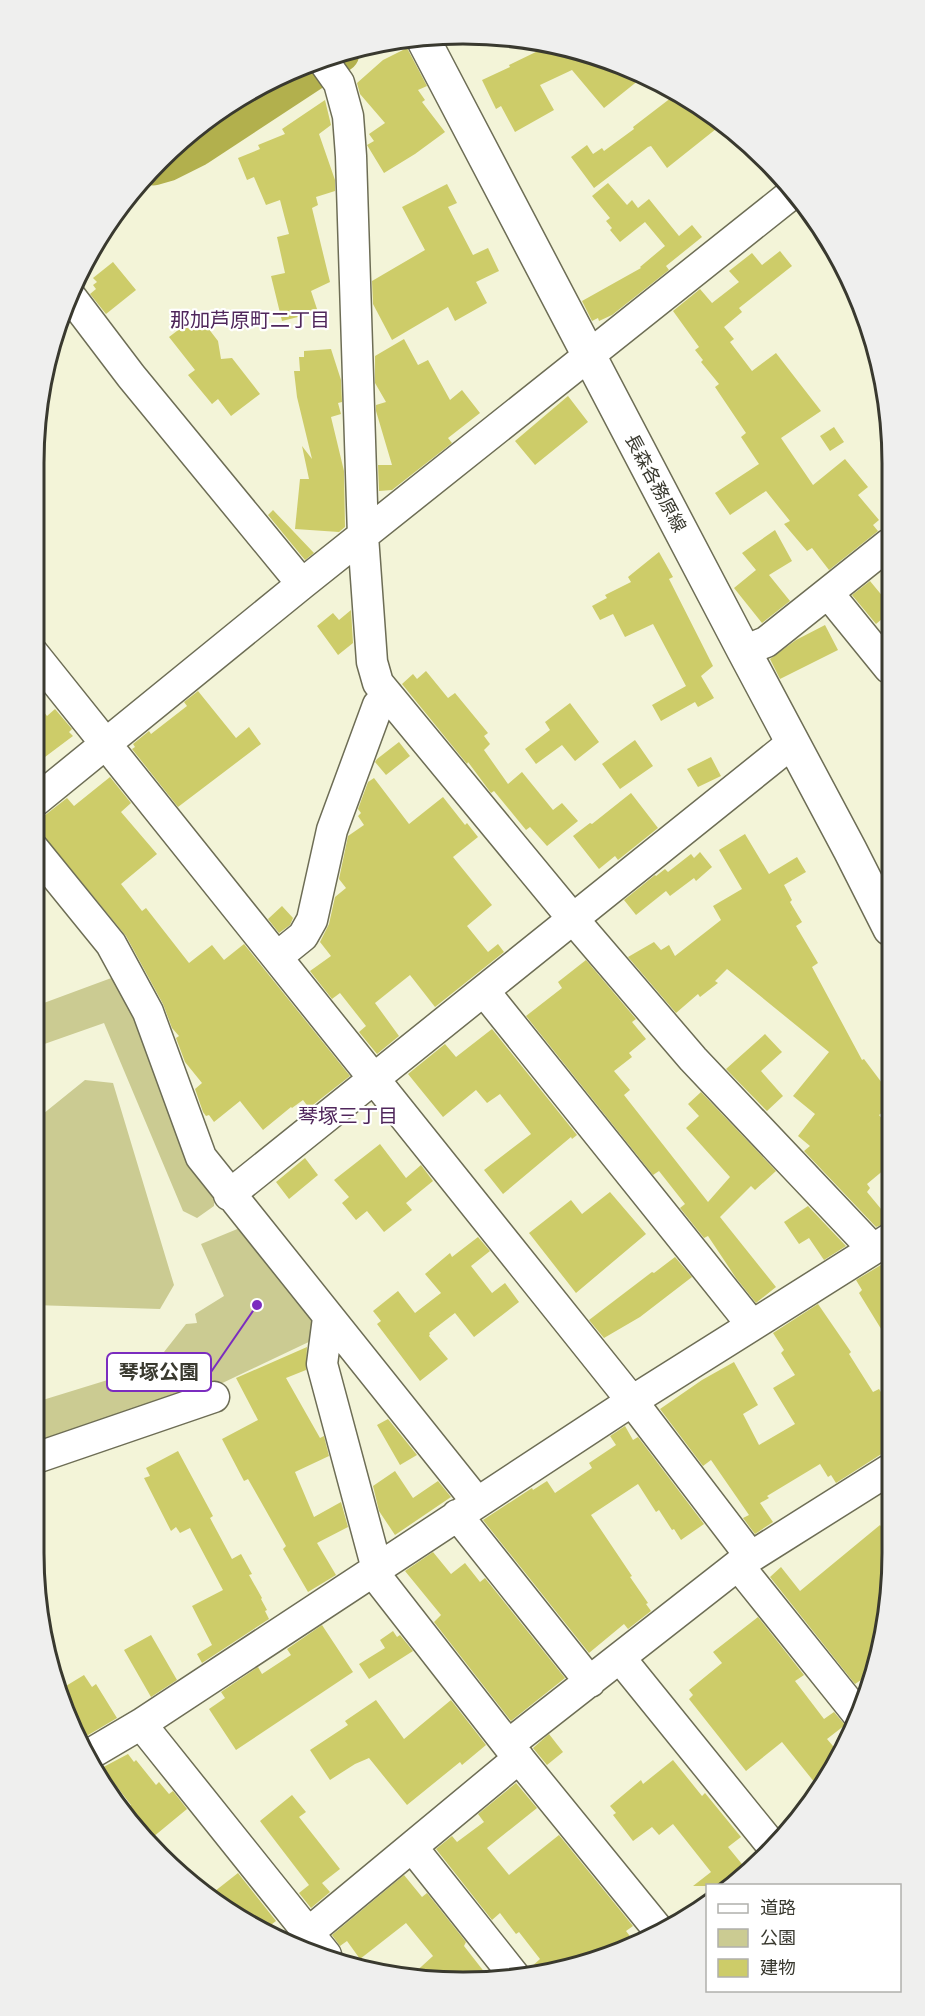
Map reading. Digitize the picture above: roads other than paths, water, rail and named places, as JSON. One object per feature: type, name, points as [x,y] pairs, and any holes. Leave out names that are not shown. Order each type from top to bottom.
[{"type":"main road","name":"長森各務原線","points":[[426,45],[882,913]]},
{"type":"street","points":[[329,69],[339,83],[348,116],[363,536],[372,662],[378,683],[573,919],[693,1059],[882,1241]]},
{"type":"street","points":[[44,794],[302,584],[787,197]]},
{"type":"street","points":[[75,302],[139,386],[302,584]]},
{"type":"street","points":[[744,651],[766,642],[882,550]]},
{"type":"street","points":[[828,593],[882,660]]},
{"type":"street","points":[[44,667],[632,1401],[744,1561],[852,1707]]},
{"type":"street","points":[[277,957],[303,936],[312,920],[332,830],[378,705],[388,695]]},
{"type":"street","points":[[229,1195],[792,743]]},
{"type":"street","points":[[44,862],[111,944],[148,1012],[201,1157],[328,1317],[590,1682]]},
{"type":"street","points":[[484,991],[752,1325]]},
{"type":"street","points":[[94,1752],[141,1724],[632,1401],[882,1246]]},
{"type":"street","points":[[328,1317],[322,1364],[375,1570],[514,1751],[655,1925]]},
{"type":"street","points":[[44,1455],[214,1397]]},
{"type":"street","points":[[141,1724],[317,1944],[412,1847],[590,1682],[744,1561],[882,1481]]},
{"type":"street","points":[[620,1658],[768,1841]]},
{"type":"street","points":[[412,1847],[510,1970]]},
{"type":"waterway","points":[[174,159],[197,147],[312,72]]},
{"type":"place","name":"琴塚公園","points":[[257,1305]]},
{"type":"district","name":"那加芦原町二丁目","points":[[250,320]]},
{"type":"district","name":"琴塚三丁目","points":[[348,1116]]}]
